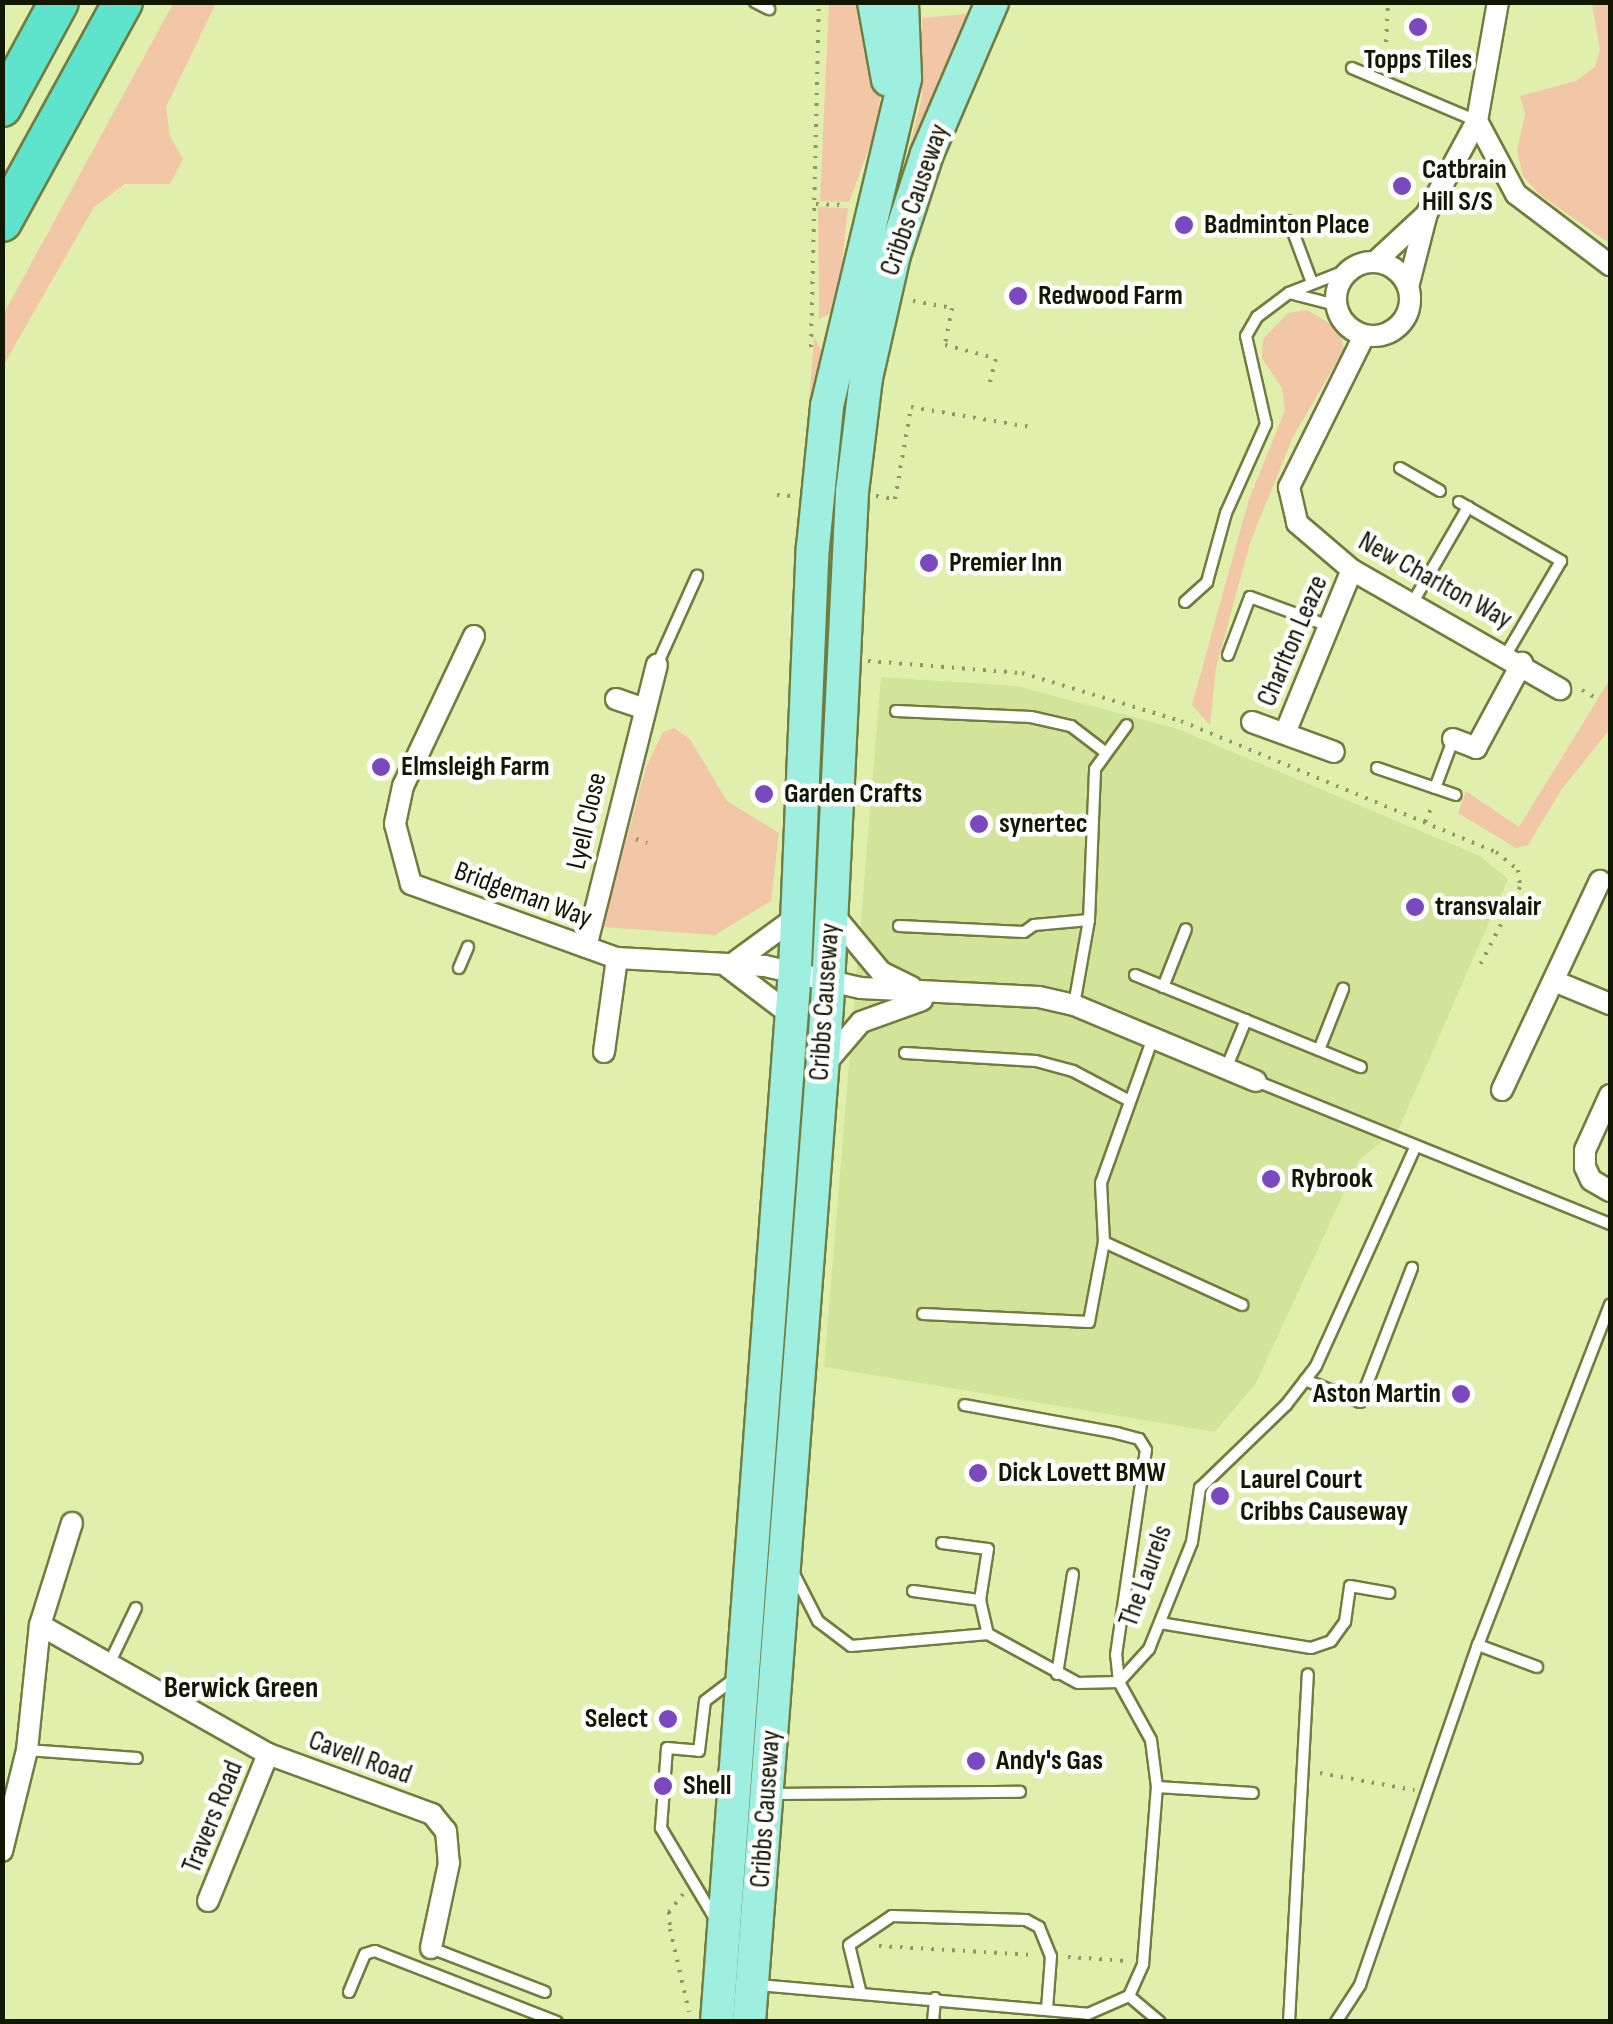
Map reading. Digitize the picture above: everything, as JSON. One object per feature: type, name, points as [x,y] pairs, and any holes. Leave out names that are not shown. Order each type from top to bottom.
[{"type":"highway","points":[[2,107],[60,2]]},
{"type":"highway","points":[[2,222],[122,2]]},
{"type":"main road","points":[[874,2],[886,48],[891,125]]},
{"type":"main road","name":"Cribbs Causeway","points":[[716,2022],[795,970],[813,547],[827,406],[905,78],[902,2]]},
{"type":"main road","name":"Cribbs Causeway","points":[[749,2022],[828,978],[852,492],[866,378],[894,254],[927,154],[992,2]]},
{"type":"street","points":[[1428,214],[1375,262],[1350,269],[1338,285],[1336,305],[1345,325],[1364,336],[1396,329],[1409,310],[1408,286],[1428,214],[1476,120],[1498,2]]},
{"type":"street","points":[[1476,120],[1516,194],[1610,265]]},
{"type":"street","points":[[1375,262],[1396,269],[1408,286]]},
{"type":"street","name":"New Charlton Way","points":[[1364,336],[1288,487],[1297,522],[1352,570],[1515,658],[1560,689]]},
{"type":"street","name":"Charlton Leaze","points":[[1284,732],[1352,570]]},
{"type":"street","name":"Bridgeman Way","points":[[474,636],[403,786],[396,824],[411,884],[480,917],[617,958],[795,970],[828,978]]},
{"type":"street","name":"New Charlton Way","points":[[1453,739],[1476,748],[1515,658]]},
{"type":"street","name":"Lyell Close","points":[[586,947],[642,708],[657,666]]},
{"type":"street","points":[[616,700],[642,708]]},
{"type":"street","name":"Charlton Leaze","points":[[1252,722],[1334,752]]},
{"type":"street","points":[[1502,1090],[1600,881]]},
{"type":"street","points":[[831,911],[881,972],[943,994]]},
{"type":"street","points":[[791,1015],[728,967],[796,918]]},
{"type":"street","name":"Bridgeman Way","points":[[604,1052],[617,958]]},
{"type":"street","points":[[828,978],[861,988],[1039,997],[1074,1005],[1256,1081]]},
{"type":"street","points":[[1554,981],[1610,1004]]},
{"type":"street","points":[[821,1069],[861,1022],[883,1009],[943,994]]},
{"type":"street","points":[[1610,1094],[1585,1150],[1585,1166],[1591,1180],[1610,1191]]},
{"type":"street","points":[[2,1852],[27,1750],[40,1625],[72,1523]]},
{"type":"street","name":"Cavell Road","points":[[40,1625],[268,1754],[432,1814],[446,1831],[449,1863],[431,1948]]},
{"type":"street","name":"Travers Road","points":[[208,1901],[268,1754]]},
{"type":"lane","points":[[754,2],[769,9]]},
{"type":"lane","points":[[1352,68],[1476,120]]},
{"type":"lane","points":[[1289,221],[1310,280]]},
{"type":"lane","points":[[1185,602],[1207,582],[1226,513],[1266,424],[1246,336],[1257,317],[1290,292],[1310,280],[1350,269]]},
{"type":"lane","points":[[1290,292],[1336,305]]},
{"type":"lane","points":[[1400,468],[1440,491]]},
{"type":"lane","points":[[1413,602],[1463,505],[1561,561],[1515,658]]},
{"type":"lane","name":"Lyell Close","points":[[657,666],[697,576]]},
{"type":"lane","points":[[1228,655],[1250,597],[1326,625]]},
{"type":"lane","points":[[896,711],[1031,717],[1071,726],[1104,752]]},
{"type":"lane","points":[[1074,1005],[1088,920],[1096,769],[1104,752],[1127,726]]},
{"type":"lane","points":[[1436,788],[1453,739]]},
{"type":"lane","points":[[1377,768],[1456,795]]},
{"type":"lane","points":[[899,926],[1024,932],[1034,925],[1088,920]]},
{"type":"lane","points":[[1164,987],[1186,930]]},
{"type":"lane","points":[[458,968],[468,947]]},
{"type":"lane","points":[[1135,976],[1362,1067]]},
{"type":"lane","points":[[1319,1050],[1343,989]]},
{"type":"lane","points":[[1226,1069],[1246,1020]]},
{"type":"lane","points":[[924,1314],[1089,1322],[1104,1242],[1101,1184],[1153,1038]]},
{"type":"lane","points":[[906,1053],[1036,1060],[1073,1071],[1130,1101]]},
{"type":"lane","points":[[1256,1081],[1610,1224]]},
{"type":"lane","name":"The Laurels","points":[[1118,1682],[1140,1665],[1160,1623],[1192,1542],[1200,1488],[1305,1380],[1414,1148]]},
{"type":"lane","points":[[1104,1242],[1242,1305]]},
{"type":"lane","points":[[1305,1380],[1360,1402],[1412,1268]]},
{"type":"lane","points":[[1336,2022],[1360,1985],[1478,1645],[1610,1305]]},
{"type":"lane","points":[[752,1985],[860,1990],[1088,2014],[1129,1996],[1143,1964],[1157,1787],[1150,1740],[1118,1682],[1116,1655],[1144,1442],[965,1404]]},
{"type":"lane","points":[[942,1543],[988,1549],[980,1600],[988,1634]]},
{"type":"lane","points":[[785,1556],[818,1621],[851,1646],[988,1634],[1078,1683],[1118,1682]]},
{"type":"lane","points":[[1058,1674],[1073,1574]]},
{"type":"lane","points":[[1160,1623],[1311,1648],[1331,1641],[1346,1622],[1350,1586],[1389,1593]]},
{"type":"lane","points":[[914,1592],[980,1600]]},
{"type":"lane","points":[[110,1664],[136,1608]]},
{"type":"lane","points":[[1478,1645],[1538,1667]]},
{"type":"lane","points":[[1289,2022],[1308,1675]]},
{"type":"lane","points":[[721,1932],[661,1828],[667,1748],[698,1751],[705,1701],[739,1676]]},
{"type":"lane","points":[[27,1750],[138,1758]]},
{"type":"lane","points":[[1157,1787],[1254,1793]]},
{"type":"lane","points":[[768,1793],[1020,1792]]},
{"type":"lane","points":[[860,1990],[849,1945],[892,1916],[936,1913],[1026,1920],[1039,1926],[1051,1956],[1047,2010]]},
{"type":"lane","name":"Cavell Road","points":[[431,1948],[545,1992]]},
{"type":"lane","points":[[350,1992],[365,1954],[375,1950],[557,2022]]},
{"type":"lane","points":[[1129,1996],[1160,2022]]},
{"type":"lane","points":[[933,2022],[935,1998]]},
{"type":"path","points":[[1384,82],[1388,2]]},
{"type":"path","points":[[816,204],[872,205]]},
{"type":"path","points":[[918,303],[952,308],[945,346],[996,356],[990,382]]},
{"type":"path","points":[[852,492],[895,500],[910,407],[1030,428]]},
{"type":"path","points":[[844,660],[1022,672],[1181,721],[1496,852],[1518,870],[1520,887],[1479,968]]},
{"type":"path","points":[[1304,1770],[1428,1792]]},
{"type":"path","points":[[849,1945],[1143,1964]]},
{"type":"shaded area","points":[[174,2],[216,3],[166,107],[170,136],[183,159],[170,184],[125,184],[94,207],[3,366],[3,315]]},
{"type":"shaded area","points":[[829,3],[860,3],[882,79],[877,127],[849,202],[820,201]]},
{"type":"shaded area","points":[[1592,3],[1610,3],[1610,244],[1539,194],[1523,176],[1517,151],[1525,114],[1520,96],[1576,81],[1595,67],[1600,50]]},
{"type":"shaded area","points":[[976,13],[899,201],[814,962],[808,952],[843,405],[922,97],[922,18]]},
{"type":"shaded area","points":[[818,207],[848,208],[837,310],[819,319]]},
{"type":"shaded area","points":[[1307,310],[1339,329],[1344,349],[1293,437],[1250,543],[1216,668],[1210,725],[1192,705],[1249,499],[1285,410],[1282,388],[1262,358],[1263,339],[1288,313]]},
{"type":"shaded area","points":[[814,337],[826,358],[816,419],[807,429]]},
{"type":"shaded area","points":[[881,677],[1017,686],[1178,729],[1480,856],[1508,879],[1399,1128],[1359,1160],[1256,1383],[1215,1432],[824,1367]]},
{"type":"shaded area","points":[[1610,679],[1610,729],[1562,789],[1528,845],[1516,848],[1458,813],[1466,791],[1519,827]]},
{"type":"shaded area","points":[[674,728],[690,739],[727,801],[779,833],[771,901],[715,935],[603,927],[646,767],[663,732]]},
{"type":"place","name":"Topps Tiles","points":[[1418,27]]},
{"type":"place","name":"Catbrain Hill S/S","points":[[1402,186]]},
{"type":"place","name":"Badminton Place","points":[[1184,225]]},
{"type":"place","name":"Redwood Farm","points":[[1018,296]]},
{"type":"place","name":"Premier Inn","points":[[929,563]]},
{"type":"place","name":"Elmsleigh Farm","points":[[381,767]]},
{"type":"place","name":"Garden Crafts","points":[[764,794]]},
{"type":"place","name":"synertec","points":[[979,824]]},
{"type":"place","name":"transvalair","points":[[1415,907]]},
{"type":"place","name":"Rybrook","points":[[1271,1179]]},
{"type":"place","name":"Aston Martin","points":[[1461,1394]]},
{"type":"place","name":"Dick Lovett BMW","points":[[978,1473]]},
{"type":"place","name":"Laurel Court Cribbs Causeway","points":[[1220,1496]]},
{"type":"place","name":"Select","points":[[668,1719]]},
{"type":"place","name":"Andy's Gas","points":[[976,1761]]},
{"type":"place","name":"Shell","points":[[663,1786]]},
{"type":"district","name":"Berwick Green","points":[[241,1688]]}]
